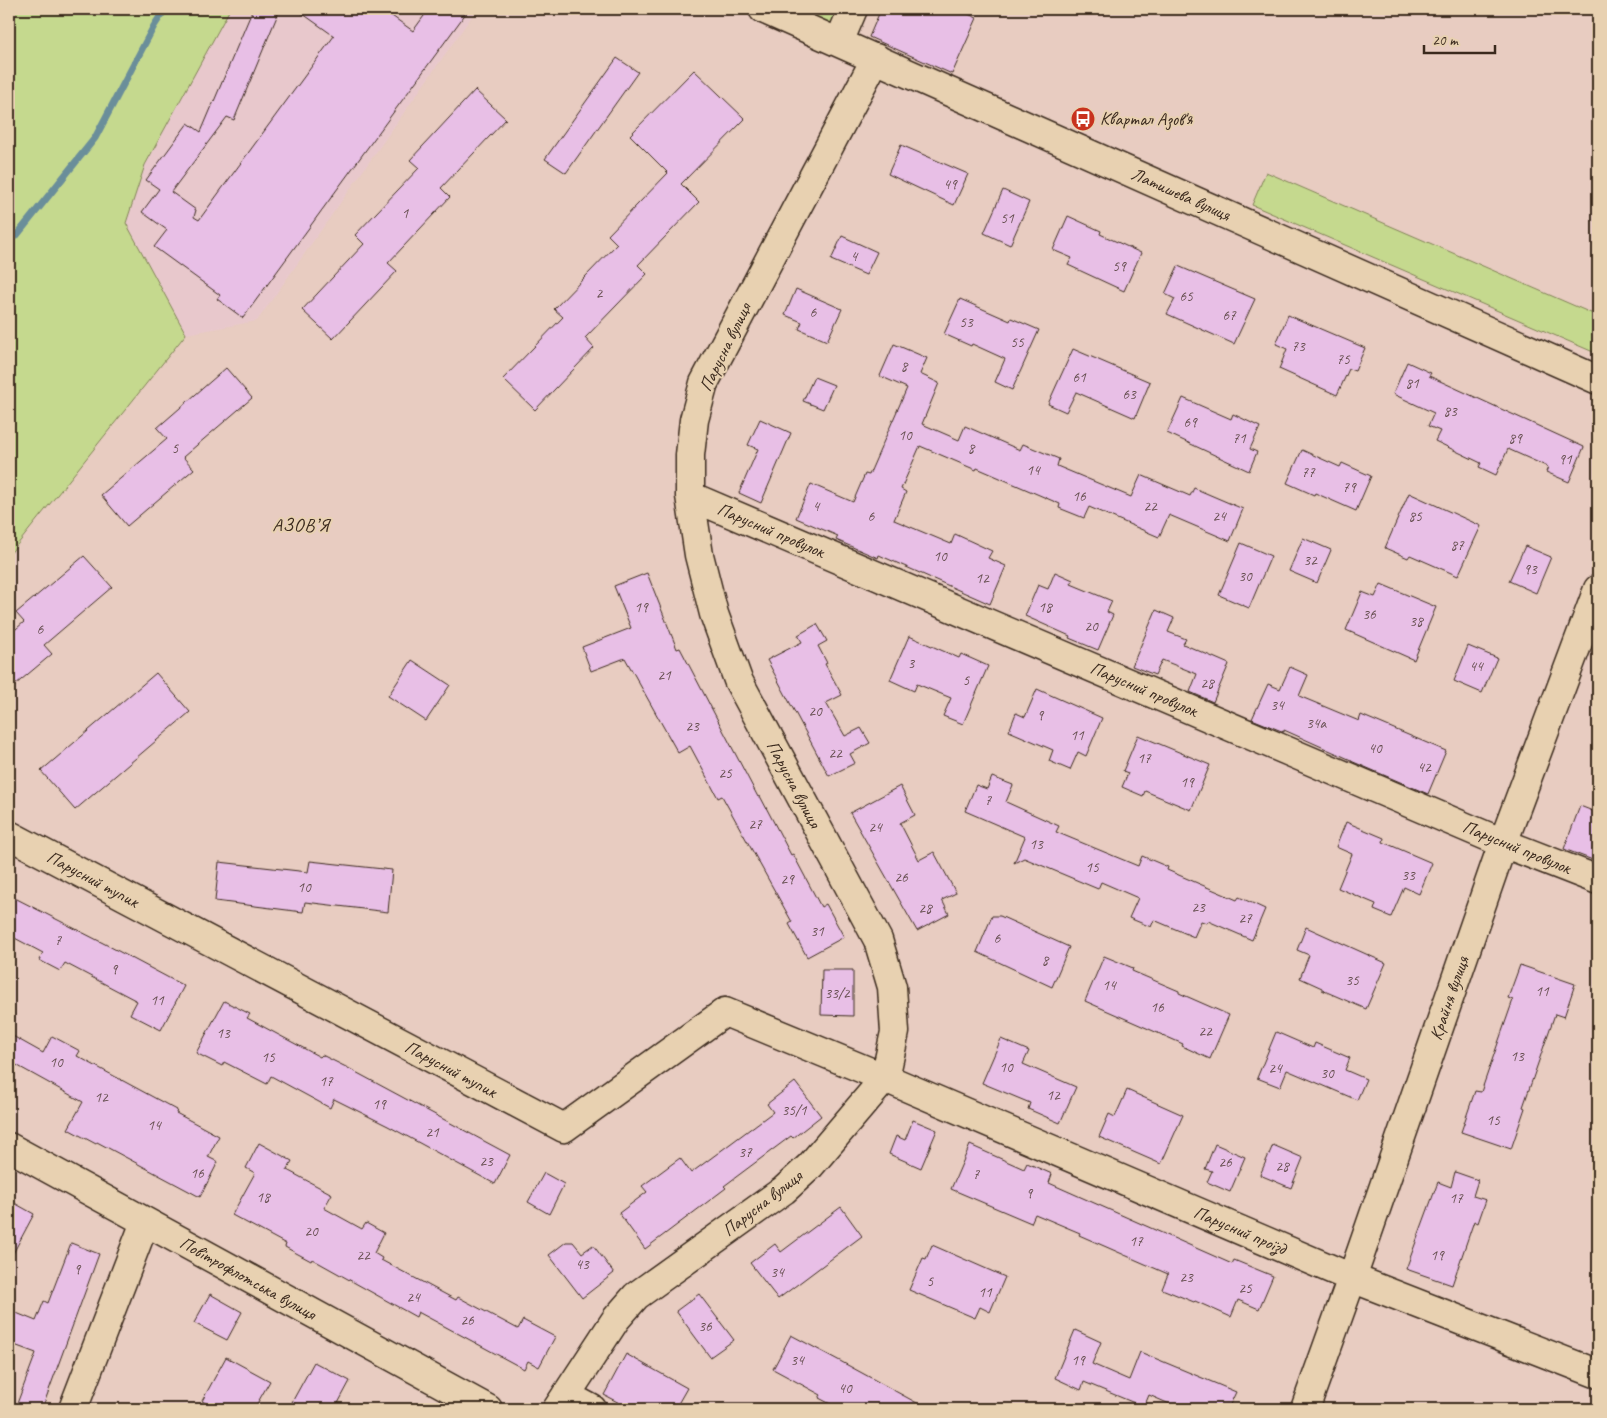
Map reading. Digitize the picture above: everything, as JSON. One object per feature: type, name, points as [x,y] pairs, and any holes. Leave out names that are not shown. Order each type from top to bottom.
[{"type":"street","name":"Латишева вулиця","points":[[763,9],[1598,380]]},
{"type":"street","points":[[839,42],[853,9]]},
{"type":"street","name":"Парусна вулиця","points":[[561,1402],[616,1319],[636,1296],[784,1190],[810,1166],[885,1078],[895,1032],[892,987],[878,940],[738,680],[714,614],[699,555],[690,496],[690,455],[694,420],[704,383],[876,58]]},
{"type":"street","name":"Парусний провулок","points":[[690,496],[1503,843],[1598,880]]},
{"type":"street","name":"Крайня вулиця","points":[[1305,1409],[1503,843],[1598,589]]},
{"type":"street","name":"Парусний тупик","points":[[9,835],[564,1128],[725,1012],[885,1078]]},
{"type":"street","name":"Парусний проїзд","points":[[885,1078],[1352,1278],[1598,1374]]},
{"type":"street","name":"Повітрофлотська вулиця","points":[[9,1148],[488,1409]]},
{"type":"street","points":[[74,1409],[145,1222]]},
{"type":"street","points":[[561,1402],[592,1409]]},
{"type":"shaded area","points":[[230,9],[477,9],[257,321],[186,334],[126,223],[145,165]]},
{"type":"green space","points":[[9,9],[230,9],[145,165],[126,223],[186,334],[9,555]]},
{"type":"green space","points":[[798,9],[845,9],[837,26]]},
{"type":"green space","points":[[1266,172],[1598,316],[1598,354],[1252,205]]},
{"type":"building","points":[[253,9],[280,9],[234,120],[227,117],[171,192],[196,210],[194,217],[199,220],[334,36],[296,9],[382,9],[413,31],[429,9],[469,9],[243,318],[217,299],[220,295],[154,247],[167,230],[142,212],[159,189],[146,180],[188,123],[201,132]]},
{"type":"building","points":[[881,9],[957,9],[977,18],[952,74],[869,37]]},
{"type":"building","points":[[617,58],[638,72],[566,173],[545,159]]},
{"type":"building","points":[[694,70],[745,119],[681,184],[699,202],[638,265],[647,274],[585,338],[594,348],[535,410],[503,379],[563,317],[554,309],[617,244],[608,235],[668,173],[630,135]]},
{"type":"building","points":[[475,90],[506,119],[441,188],[450,197],[388,263],[397,271],[333,339],[302,310],[364,244],[355,235],[419,168],[410,160]]},
{"type":"building","points":[[901,145],[968,174],[954,205],[888,174]]},
{"type":"building","points":[[1003,190],[1029,202],[1010,245],[984,233]]},
{"type":"building","points":[[1068,216],[1101,231],[1100,234],[1141,253],[1124,291],[1068,265],[1072,258],[1053,250]]},
{"type":"building","points":[[842,236],[877,252],[866,275],[831,260]]},
{"type":"building","points":[[1178,266],[1255,299],[1234,344],[1167,314],[1175,299],[1165,294]]},
{"type":"building","points":[[796,289],[842,309],[827,341],[799,329],[802,322],[785,315]]},
{"type":"building","points":[[960,299],[1010,321],[1011,318],[1039,330],[1012,390],[995,382],[1005,359],[944,334]]},
{"type":"building","points":[[1288,315],[1365,348],[1355,371],[1349,369],[1337,395],[1279,369],[1287,349],[1276,344]]},
{"type":"building","points":[[894,344],[927,358],[920,374],[939,383],[922,424],[959,440],[965,426],[1020,450],[1023,444],[1059,459],[1057,466],[1131,497],[1141,475],[1190,496],[1194,488],[1243,509],[1230,541],[1169,515],[1159,537],[1089,507],[1084,518],[1059,508],[1060,504],[920,446],[901,489],[906,492],[894,520],[951,544],[955,534],[992,551],[988,558],[1006,566],[990,604],[879,555],[878,558],[836,540],[838,536],[796,518],[811,484],[853,502],[865,474],[869,475],[907,388],[880,376]]},
{"type":"building","points":[[1073,349],[1150,382],[1135,418],[1076,392],[1066,412],[1048,404]]},
{"type":"building","points":[[1407,362],[1431,373],[1429,376],[1584,447],[1569,482],[1546,472],[1548,467],[1508,449],[1496,475],[1479,467],[1481,463],[1435,441],[1440,431],[1428,426],[1434,413],[1393,394]]},
{"type":"building","points":[[226,368],[252,398],[183,457],[194,469],[127,526],[101,495],[167,439],[157,428]]},
{"type":"building","points":[[814,377],[834,385],[823,409],[803,401]]},
{"type":"building","points":[[1183,398],[1231,419],[1233,414],[1260,427],[1250,449],[1257,452],[1249,471],[1167,433]]},
{"type":"building","points":[[760,419],[791,433],[761,503],[739,493],[758,449],[748,445]]},
{"type":"building","points":[[1302,450],[1340,467],[1342,463],[1371,476],[1356,511],[1287,483]]},
{"type":"building","points":[[1409,493],[1481,526],[1458,576],[1410,555],[1408,558],[1385,548]]},
{"type":"building","points":[[1303,538],[1331,550],[1317,583],[1289,571]]},
{"type":"building","points":[[1241,543],[1271,556],[1249,608],[1219,595]]},
{"type":"building","points":[[1525,546],[1551,557],[1536,593],[1509,581]]},
{"type":"building","points":[[84,556],[112,587],[44,645],[52,654],[9,690],[9,635],[24,622],[16,613]]},
{"type":"building","points":[[1055,572],[1073,580],[1071,584],[1112,601],[1107,612],[1113,615],[1098,650],[1025,616],[1038,585],[1048,589]]},
{"type":"building","points":[[647,573],[677,649],[680,648],[758,797],[760,796],[821,907],[826,904],[844,937],[807,957],[789,924],[792,922],[722,796],[718,798],[690,746],[678,753],[625,658],[591,671],[582,647],[631,628],[614,586]]},
{"type":"building","points":[[1381,584],[1436,607],[1414,660],[1346,630],[1362,592],[1375,597]]},
{"type":"building","points":[[1156,610],[1174,618],[1168,632],[1186,639],[1183,644],[1229,664],[1213,702],[1190,692],[1197,674],[1162,660],[1155,675],[1132,666]]},
{"type":"building","points":[[817,624],[827,641],[818,646],[827,663],[825,664],[842,695],[826,703],[845,736],[861,728],[870,743],[850,754],[855,763],[829,776],[767,660],[802,642],[798,635]]},
{"type":"building","points":[[909,636],[959,658],[961,654],[988,666],[963,724],[943,716],[951,698],[917,684],[914,691],[890,680]]},
{"type":"building","points":[[1468,646],[1497,658],[1482,693],[1454,681]]},
{"type":"building","points":[[412,660],[450,685],[426,721],[388,696]]},
{"type":"building","points":[[1290,667],[1308,675],[1299,696],[1359,721],[1361,715],[1446,751],[1428,794],[1284,730],[1284,732],[1252,719],[1268,684],[1280,689]]},
{"type":"building","points":[[156,673],[190,712],[75,810],[41,771]]},
{"type":"building","points":[[1037,689],[1102,718],[1086,756],[1078,752],[1070,770],[1049,761],[1053,750],[1009,731],[1016,713],[1025,717]]},
{"type":"building","points":[[1138,735],[1210,765],[1191,810],[1145,791],[1143,796],[1122,787],[1128,773],[1123,771]]},
{"type":"building","points":[[992,777],[1013,785],[1006,802],[1059,826],[1056,832],[1138,866],[1142,856],[1168,867],[1167,870],[1237,900],[1239,897],[1265,909],[1252,940],[1208,921],[1207,923],[1201,921],[1194,937],[1154,920],[1151,927],[1129,918],[1138,898],[1101,882],[1098,889],[1024,858],[1014,863],[1025,837],[965,811],[976,785],[987,789]]},
{"type":"building","points":[[900,786],[915,815],[900,823],[919,860],[934,852],[956,893],[942,900],[949,914],[917,931],[850,813]]},
{"type":"building","points":[[1580,806],[1598,813],[1598,862],[1564,849]]},
{"type":"building","points":[[1346,822],[1384,838],[1383,842],[1432,863],[1419,894],[1404,887],[1391,917],[1374,910],[1376,904],[1338,888],[1352,854],[1336,847]]},
{"type":"building","points":[[310,861],[392,870],[388,912],[305,902],[303,912],[215,901],[219,862],[308,872]]},
{"type":"building","points":[[9,895],[184,986],[161,1030],[130,1014],[137,1001],[65,963],[60,971],[39,960],[43,953],[9,935]]},
{"type":"building","points":[[992,916],[1000,916],[1069,947],[1052,987],[977,952]]},
{"type":"building","points":[[1306,927],[1386,963],[1366,1009],[1322,990],[1322,988],[1300,978],[1309,955],[1297,950]]},
{"type":"building","points":[[1104,956],[1133,968],[1132,971],[1229,1015],[1210,1059],[1182,1046],[1183,1044],[1085,1001]]},
{"type":"building","points":[[1520,965],[1575,984],[1564,1017],[1555,1014],[1523,1107],[1525,1108],[1511,1149],[1461,1132],[1475,1091],[1481,1092],[1513,1000],[1508,998]]},
{"type":"building","points":[[822,970],[853,970],[853,1016],[821,1015]]},
{"type":"building","points":[[224,1001],[250,1014],[247,1018],[320,1057],[322,1055],[350,1069],[510,1155],[495,1184],[334,1099],[330,1108],[271,1076],[267,1084],[224,1062],[222,1066],[196,1053]]},
{"type":"building","points":[[1276,1032],[1313,1048],[1315,1043],[1350,1058],[1345,1070],[1366,1079],[1357,1100],[1287,1070],[1280,1087],[1257,1078]]},
{"type":"building","points":[[9,1034],[43,1053],[52,1036],[80,1051],[77,1056],[177,1110],[176,1113],[219,1136],[208,1157],[218,1162],[200,1197],[97,1142],[96,1144],[68,1129],[83,1102],[9,1061]]},
{"type":"building","points":[[1001,1039],[1029,1051],[1023,1064],[1076,1087],[1060,1123],[1028,1109],[1030,1103],[982,1083]]},
{"type":"building","points":[[795,1082],[821,1116],[724,1186],[726,1188],[645,1249],[619,1213],[647,1192],[642,1186],[680,1158],[691,1173],[773,1112],[767,1104]]},
{"type":"building","points":[[1127,1090],[1183,1115],[1161,1164],[1099,1137],[1109,1114],[1115,1117]]},
{"type":"building","points":[[913,1120],[937,1130],[921,1168],[889,1154],[896,1136],[905,1140]]},
{"type":"building","points":[[259,1143],[292,1161],[287,1170],[332,1194],[324,1208],[362,1229],[366,1223],[384,1233],[374,1253],[382,1258],[381,1260],[456,1300],[458,1297],[518,1329],[523,1320],[555,1337],[539,1367],[528,1361],[524,1369],[418,1312],[416,1317],[312,1259],[311,1261],[285,1247],[286,1244],[232,1215],[255,1173],[246,1168]]},
{"type":"building","points":[[1215,1144],[1245,1157],[1230,1192],[1207,1182],[1212,1171],[1205,1169]]},
{"type":"building","points":[[970,1145],[1024,1169],[1027,1163],[1052,1174],[1049,1183],[1232,1264],[1234,1260],[1273,1276],[1259,1309],[1238,1300],[1231,1317],[1162,1289],[1168,1274],[1079,1235],[1080,1233],[1035,1214],[1031,1223],[951,1189]]},
{"type":"building","points":[[1273,1145],[1303,1158],[1291,1188],[1260,1175]]},
{"type":"building","points":[[1455,1172],[1478,1180],[1473,1196],[1486,1200],[1478,1223],[1474,1221],[1452,1285],[1406,1269],[1438,1182],[1451,1187]]},
{"type":"building","points":[[544,1173],[564,1184],[549,1214],[528,1202]]},
{"type":"building","points":[[9,1200],[34,1214],[9,1261]]},
{"type":"building","points":[[841,1207],[862,1236],[778,1299],[750,1263],[775,1244],[781,1252]]},
{"type":"building","points":[[566,1242],[573,1242],[582,1253],[593,1245],[614,1273],[582,1298],[549,1255]]},
{"type":"building","points":[[71,1243],[99,1254],[42,1409],[15,1409],[36,1353],[9,1343],[9,1310],[36,1321],[44,1301],[48,1303]]},
{"type":"building","points":[[932,1245],[1005,1277],[990,1312],[980,1307],[975,1318],[909,1290],[923,1258],[926,1259]]},
{"type":"building","points":[[210,1294],[242,1312],[227,1340],[194,1323]]},
{"type":"building","points":[[699,1294],[734,1340],[710,1357],[676,1311]]},
{"type":"building","points":[[1075,1330],[1101,1342],[1092,1364],[1129,1380],[1140,1352],[1236,1392],[1228,1409],[1181,1409],[1149,1395],[1144,1407],[1084,1382],[1081,1390],[1055,1378]]},
{"type":"building","points":[[791,1335],[928,1409],[840,1409],[819,1398],[821,1395],[773,1369]]},
{"type":"building","points":[[626,1354],[687,1388],[675,1409],[631,1409],[604,1395]]},
{"type":"building","points":[[226,1357],[270,1381],[254,1409],[217,1409],[202,1401]]},
{"type":"building","points":[[314,1362],[350,1381],[335,1409],[306,1409],[292,1402]]},
{"type":"waterway","points":[[9,239],[17,235],[95,138],[154,26],[165,9]]},
{"type":"place","name":"Квартал Азов'я","points":[[1083,119]]},
{"type":"district","name":"АЗОВ’Я","points":[[301,525]]}]
